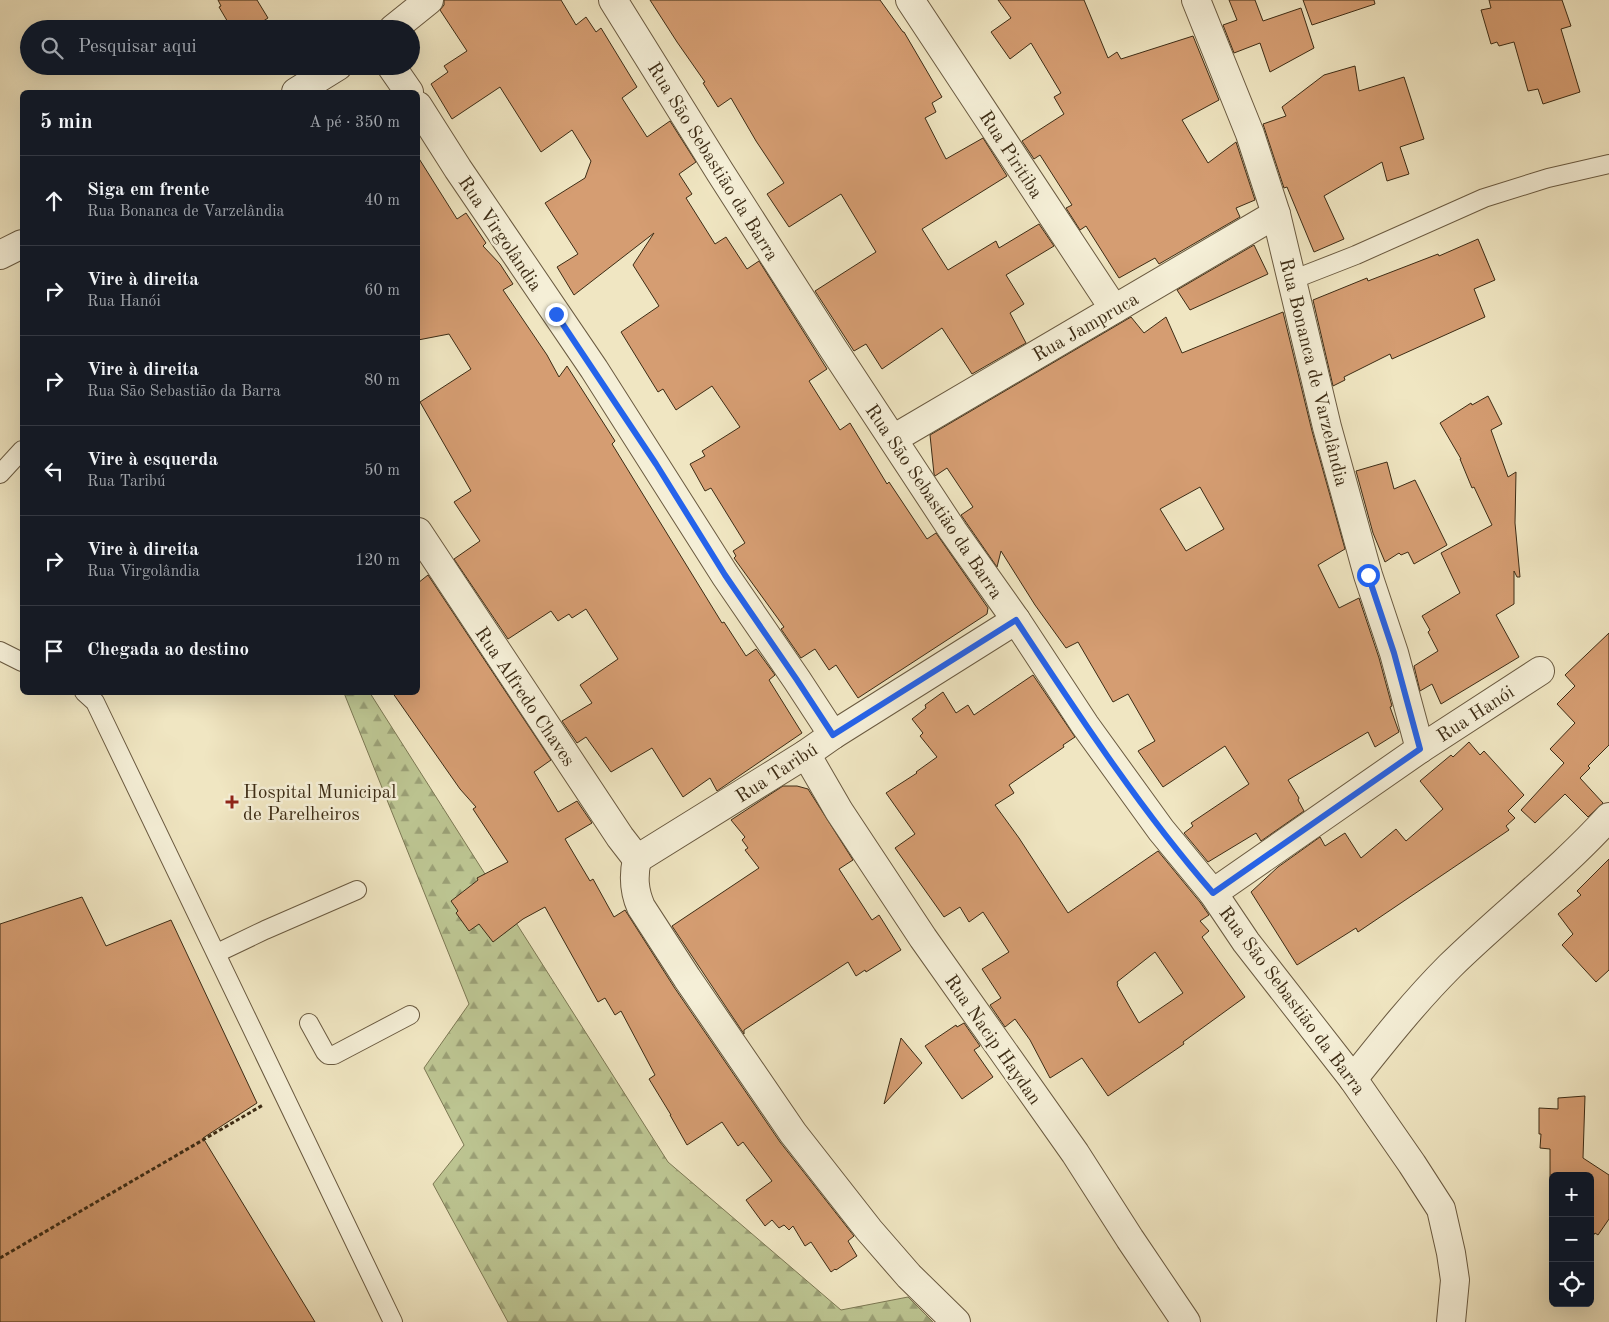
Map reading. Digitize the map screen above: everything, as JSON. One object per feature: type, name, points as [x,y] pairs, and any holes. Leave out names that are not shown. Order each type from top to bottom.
[{"type":"street","points":[[404,20],[429,0]]},
{"type":"street","name":"Rua São Sebastião da Barra","points":[[614,0],[720,172],[832,347],[953,531],[1016,620],[1085,725],[1155,822],[1213,893],[1246,942],[1353,1079],[1441,1209],[1455,1280],[1451,1322]]},
{"type":"street","name":"Rua Piritiba","points":[[910,0],[1114,309]]},
{"type":"street","name":"Rua Bonanca de Varzelândia","points":[[1196,0],[1250,134],[1276,214],[1327,427],[1368,575],[1394,653],[1420,749]]},
{"type":"street","points":[[299,90],[323,75]]},
{"type":"street","points":[[397,75],[408,90]]},
{"type":"street","name":"Rua Virgolândia","points":[[420,109],[458,169],[594,369],[725,575],[833,735]]},
{"type":"street","name":"Rua Jampruca","points":[[893,438],[1276,214]]},
{"type":"street","name":"Rua Alfredo Chaves","points":[[420,535],[637,860]]},
{"type":"street","name":"Rua Taribú","points":[[637,860],[1016,620]]},
{"type":"street","name":"Rua Hanói","points":[[1213,893],[1420,749],[1540,671]]},
{"type":"street","name":"Rua Nacip Haydan","points":[[806,754],[839,811],[923,938],[1075,1152],[1130,1239],[1186,1322]]},
{"type":"street","points":[[1353,1079],[1390,1032],[1450,966],[1556,870],[1609,817]]},
{"type":"street","points":[[637,860],[634,880],[635,895],[641,907],[749,1070],[794,1133],[869,1230],[909,1276],[956,1322]]},
{"type":"lane","points":[[1292,280],[1356,255],[1484,198],[1548,178],[1609,164]]},
{"type":"lane","points":[[0,474],[20,452]]},
{"type":"lane","points":[[0,651],[20,661]]},
{"type":"lane","points":[[87,695],[95,702],[393,1322]]},
{"type":"lane","points":[[217,953],[357,890]]},
{"type":"lane","points":[[309,1023],[325,1052],[328,1055],[334,1055],[410,1015]]},
{"type":"path","points":[[0,1258],[271,1101]]},
{"type":"green space","points":[[345,695],[371,695],[668,1162],[841,1310],[908,1297],[933,1322],[508,1322],[433,1184],[464,1145],[424,1068],[469,1004]]},
{"type":"building","points":[[218,0],[257,0],[268,18],[265,20],[227,20],[219,7],[221,6]]},
{"type":"building","points":[[444,0],[561,0],[576,25],[586,17],[596,32],[601,28],[637,87],[622,98],[647,137],[670,121],[696,162],[679,174],[692,194],[686,198],[715,244],[726,237],[747,269],[759,261],[827,369],[809,381],[840,430],[850,423],[887,484],[889,482],[927,539],[936,533],[988,608],[987,614],[858,698],[836,665],[829,670],[815,649],[801,658],[781,629],[784,627],[734,558],[736,556],[733,551],[745,543],[711,488],[705,491],[690,464],[705,456],[702,451],[740,427],[712,386],[676,410],[663,389],[658,392],[621,332],[659,306],[633,265],[654,233],[574,295],[557,267],[578,254],[545,203],[585,178],[591,161],[572,130],[541,152],[500,87],[452,119],[431,84],[448,72],[444,66],[467,51],[440,10],[444,5]]},
{"type":"building","points":[[650,0],[880,0],[904,32],[942,97],[932,103],[936,112],[925,118],[946,159],[983,138],[1007,176],[922,229],[948,270],[996,241],[999,248],[1039,224],[1054,246],[1006,275],[1024,304],[1010,313],[1026,343],[972,374],[942,328],[882,369],[866,344],[854,351],[815,291],[876,252],[841,194],[789,227],[767,194],[784,183],[756,141],[731,98],[718,107],[703,83],[705,82]]},
{"type":"building","points":[[998,0],[1084,0],[1108,58],[1117,52],[1121,59],[1193,36],[1219,100],[1182,120],[1208,163],[1236,142],[1255,200],[1236,208],[1240,217],[1159,264],[1155,258],[1119,278],[1086,226],[1080,230],[1066,208],[1072,205],[1040,155],[1034,159],[1022,141],[1064,114],[1054,97],[1061,93],[1031,43],[1010,59],[991,32],[1011,18]]},
{"type":"building","points":[[1229,0],[1255,0],[1263,21],[1301,8],[1314,48],[1270,72],[1260,43],[1234,53],[1223,25],[1237,20]]},
{"type":"building","points":[[1303,0],[1374,0],[1375,4],[1312,25]]},
{"type":"building","points":[[1489,0],[1562,0],[1571,26],[1561,29],[1580,92],[1543,104],[1538,89],[1528,91],[1514,42],[1499,46],[1497,42],[1491,44],[1481,10],[1491,8]]},
{"type":"building","points":[[1355,66],[1359,91],[1404,77],[1424,139],[1400,147],[1409,174],[1387,181],[1382,162],[1324,196],[1344,239],[1314,252],[1287,187],[1284,188],[1263,124],[1286,116],[1282,107],[1324,75]]},
{"type":"building","points":[[420,160],[457,219],[466,213],[486,243],[483,246],[500,264],[513,284],[503,290],[547,355],[559,377],[567,366],[615,441],[612,444],[722,623],[724,622],[746,656],[756,649],[775,675],[769,680],[802,733],[717,791],[710,778],[683,797],[652,748],[611,772],[586,737],[577,743],[562,721],[592,703],[580,685],[618,659],[586,609],[572,618],[569,614],[558,621],[551,611],[508,639],[454,559],[480,541],[454,502],[471,491],[420,402],[471,369],[449,334],[420,340]]},
{"type":"building","points":[[1478,239],[1495,280],[1474,289],[1485,317],[1392,359],[1390,354],[1344,377],[1345,380],[1333,386],[1313,300],[1367,278],[1368,281],[1438,254],[1439,256]]},
{"type":"building","points":[[1254,245],[1268,274],[1190,310],[1177,290]]},
{"type":"building","points":[[1283,312],[1312,431],[1345,549],[1318,565],[1339,608],[1359,598],[1379,658],[1392,706],[1390,707],[1399,732],[1375,747],[1368,732],[1288,780],[1299,798],[1298,800],[1304,811],[1261,841],[1256,833],[1208,862],[1184,833],[1193,826],[1191,823],[1249,784],[1225,746],[1163,787],[1138,751],[1155,741],[1128,694],[1113,702],[1078,642],[1066,648],[1035,605],[1001,551],[997,567],[961,515],[973,507],[947,468],[935,476],[930,435],[1131,317],[1144,333],[1166,317],[1182,353]],"holes":[[[1200,487],[1224,529],[1186,551],[1160,509]]]},
{"type":"building","points":[[1488,396],[1502,424],[1491,430],[1508,477],[1516,472],[1515,523],[1520,577],[1517,577],[1514,571],[1514,604],[1496,615],[1519,657],[1441,704],[1432,684],[1420,691],[1414,666],[1438,651],[1422,616],[1460,593],[1441,553],[1492,525],[1474,487],[1472,488],[1461,459],[1440,423],[1471,403],[1472,405]]},
{"type":"building","points":[[1387,462],[1394,489],[1415,480],[1447,545],[1414,564],[1408,552],[1401,555],[1399,553],[1385,562],[1373,533],[1356,471]]},
{"type":"building","points":[[428,575],[551,760],[534,772],[558,812],[577,801],[592,823],[565,839],[590,881],[593,879],[614,917],[625,910],[674,987],[780,1142],[854,1236],[848,1241],[857,1256],[836,1270],[831,1272],[811,1242],[805,1246],[793,1226],[789,1230],[784,1225],[779,1228],[772,1220],[765,1226],[746,1200],[772,1181],[743,1142],[738,1146],[722,1122],[687,1145],[649,1079],[655,1075],[621,1011],[615,1015],[605,998],[598,1002],[545,907],[523,919],[493,942],[479,924],[469,931],[456,913],[458,911],[451,901],[478,880],[477,878],[508,862],[473,809],[476,807],[460,789],[394,695],[420,695],[420,581]]},
{"type":"building","points":[[1609,633],[1609,745],[1588,766],[1590,768],[1580,778],[1603,803],[1588,817],[1565,794],[1535,823],[1521,810],[1564,763],[1550,749],[1575,723],[1557,704],[1575,686],[1565,675]]},
{"type":"building","points":[[1033,675],[1075,737],[1063,745],[1064,747],[1009,785],[1014,793],[995,805],[1068,913],[1158,851],[1209,915],[1200,921],[1209,931],[1202,937],[1245,997],[1183,1042],[1184,1044],[1108,1096],[1082,1058],[1050,1078],[1030,1040],[1015,1019],[1005,1027],[990,1005],[1001,998],[982,969],[1009,952],[983,912],[969,922],[960,907],[944,917],[895,848],[915,834],[886,793],[917,773],[937,757],[920,736],[923,733],[912,719],[926,708],[925,705],[943,692],[956,713],[968,705],[974,715]],"holes":[[[1155,952],[1183,993],[1139,1023],[1117,982]]]},
{"type":"building","points":[[1469,742],[1480,755],[1484,751],[1524,795],[1508,811],[1515,818],[1506,826],[1509,830],[1358,932],[1356,928],[1297,965],[1251,892],[1278,867],[1320,837],[1325,846],[1345,833],[1361,858],[1396,829],[1406,841],[1443,809],[1420,781],[1451,755],[1453,757]]},
{"type":"building","points":[[783,786],[797,786],[808,789],[853,860],[839,869],[872,920],[879,915],[901,950],[866,972],[865,970],[856,976],[848,962],[744,1030],[744,1034],[672,926],[759,868],[745,850],[748,848],[742,840],[745,837],[731,820]]},
{"type":"building","points":[[1609,859],[1609,970],[1596,982],[1562,945],[1573,934],[1558,914],[1581,895],[1577,891]]},
{"type":"building","points":[[82,897],[106,946],[171,920],[257,1103],[203,1138],[315,1322],[0,1322],[0,924]]},
{"type":"building","points":[[964,1023],[980,1046],[974,1050],[993,1077],[962,1099],[925,1046],[956,1025],[957,1027]]},
{"type":"building","points":[[901,1038],[922,1063],[884,1104]]},
{"type":"building","points":[[1585,1096],[1583,1158],[1609,1175],[1609,1219],[1598,1235],[1595,1233],[1594,1234],[1594,1172],[1550,1172],[1550,1149],[1540,1148],[1539,1108],[1558,1109],[1558,1098]]},
{"type":"place","name":"Hospital Municipal de Parelheiros","points":[[232,802]]},
{"type":"route","points":[[556,314],[656,464],[725,575],[833,735],[1016,620],[1085,725],[1161,830],[1213,893],[1420,749],[1394,653],[1368,575]]}]
